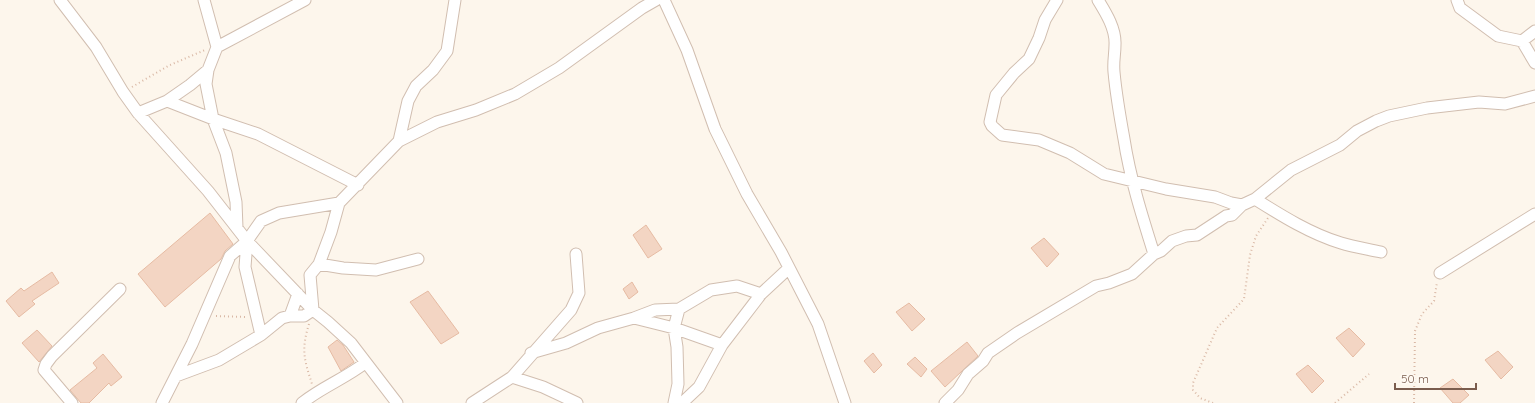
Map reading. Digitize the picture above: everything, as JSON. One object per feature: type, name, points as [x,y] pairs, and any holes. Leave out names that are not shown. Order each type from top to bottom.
[{"type":"street","points":[[60,0],[96,47],[123,92],[138,113],[208,191],[247,241],[313,310],[351,343],[397,403]]},
{"type":"street","points":[[204,0],[217,47],[208,70],[206,84],[213,119],[226,153],[236,202],[237,228]]},
{"type":"street","points":[[217,47],[305,0]]},
{"type":"street","points":[[399,141],[408,101],[416,86],[433,70],[447,52],[455,0]]},
{"type":"street","points":[[313,310],[310,276],[319,264],[331,232],[339,203],[399,141],[437,122],[476,110],[515,94],[559,68],[642,8],[656,0]]},
{"type":"street","points":[[664,0],[687,50],[715,129],[747,194],[789,268],[818,324],[845,403]]},
{"type":"street","points":[[1058,0],[1045,20],[1039,38],[1029,59],[1014,73],[996,96],[990,122],[996,131],[1002,135],[1039,140],[1070,153],[1104,174],[1185,193],[1204,195],[1242,205]]},
{"type":"street","points":[[1098,0],[1111,25],[1114,35],[1116,45],[1113,57],[1114,71],[1124,141],[1132,181],[1154,254]]},
{"type":"street","points":[[1457,0],[1460,8],[1498,36],[1522,40],[1535,31]]},
{"type":"street","points":[[1522,40],[1535,63]]},
{"type":"street","points":[[138,113],[167,101],[208,70]]},
{"type":"street","points":[[946,403],[958,390],[968,374],[983,361],[988,353],[1017,332],[1096,286],[1109,283],[1132,274],[1154,254],[1180,238],[1197,235],[1226,216],[1232,215],[1242,205],[1255,199],[1291,170],[1340,145],[1357,131],[1368,125],[1389,116],[1427,108],[1479,102],[1505,104],[1535,96]]},
{"type":"street","points":[[167,101],[213,119],[258,134],[358,185]]},
{"type":"street","points":[[1255,199],[1317,234],[1341,243],[1380,252]]},
{"type":"street","points":[[162,403],[192,344],[230,256],[247,241],[261,221],[279,213],[339,203]]},
{"type":"street","points":[[1440,273],[1535,214]]},
{"type":"street","points":[[247,241],[245,267],[261,335]]},
{"type":"street","points":[[472,403],[512,377],[531,353],[571,310],[579,293],[576,254]]},
{"type":"street","points":[[319,264],[343,268],[376,270],[418,259]]},
{"type":"street","points":[[682,403],[699,387],[722,345],[761,294],[789,268]]},
{"type":"street","points":[[531,353],[566,343],[598,328],[634,318],[655,310],[679,309],[711,290],[737,286],[761,294]]},
{"type":"street","points":[[72,403],[44,370],[46,364],[52,356],[120,289]]},
{"type":"street","points":[[290,316],[298,294]]},
{"type":"street","points":[[674,403],[678,384],[677,347],[674,328],[679,309]]},
{"type":"street","points":[[176,376],[219,360],[261,335],[282,318],[290,316],[304,316],[313,310]]},
{"type":"street","points":[[634,318],[674,328],[722,345]]},
{"type":"street","points":[[302,403],[315,392],[355,371],[365,362]]},
{"type":"street","points":[[512,377],[542,387],[577,403]]},
{"type":"path","points":[[123,92],[170,65],[198,52],[217,47]]},
{"type":"path","points":[[1202,403],[1200,398],[1193,390],[1193,383],[1217,328],[1244,299],[1250,255],[1256,236],[1274,211]]},
{"type":"path","points":[[1414,403],[1415,331],[1422,314],[1434,301],[1440,273]]},
{"type":"path","points":[[313,310],[304,340],[304,358],[315,392]]},
{"type":"path","points":[[204,315],[257,317]]},
{"type":"path","points":[[1335,403],[1369,374]]},
{"type":"path","points":[[1200,398],[1213,403]]},
{"type":"building","points":[[210,213],[233,244],[225,251],[221,259],[165,307],[138,274]]},
{"type":"building","points":[[646,225],[662,249],[648,258],[633,235]]},
{"type":"building","points":[[1044,238],[1059,254],[1047,267],[1031,248]]},
{"type":"building","points":[[52,272],[59,283],[32,301],[35,304],[19,317],[6,301],[21,288],[24,291]]},
{"type":"building","points":[[632,282],[638,292],[629,299],[623,289]]},
{"type":"building","points":[[428,291],[459,333],[441,344],[410,302]]},
{"type":"building","points":[[909,303],[925,319],[912,331],[896,312]]},
{"type":"building","points":[[1349,328],[1365,344],[1353,357],[1336,338]]},
{"type":"building","points":[[37,330],[52,346],[39,362],[22,343]]},
{"type":"building","points":[[337,340],[343,345],[354,362],[341,371],[328,347]]},
{"type":"building","points":[[967,342],[978,356],[945,387],[931,371]]},
{"type":"building","points":[[1498,351],[1513,367],[1501,379],[1485,360]]},
{"type":"building","points":[[873,353],[882,365],[874,373],[864,361]]},
{"type":"building","points":[[103,354],[122,377],[111,386],[109,383],[89,403],[81,403],[70,390],[97,368],[93,363]]},
{"type":"building","points":[[915,357],[927,369],[921,377],[907,364]]},
{"type":"building","points":[[1308,365],[1324,381],[1312,393],[1296,374]]},
{"type":"building","points":[[1453,379],[1469,395],[1460,403],[1453,403],[1440,388]]}]
